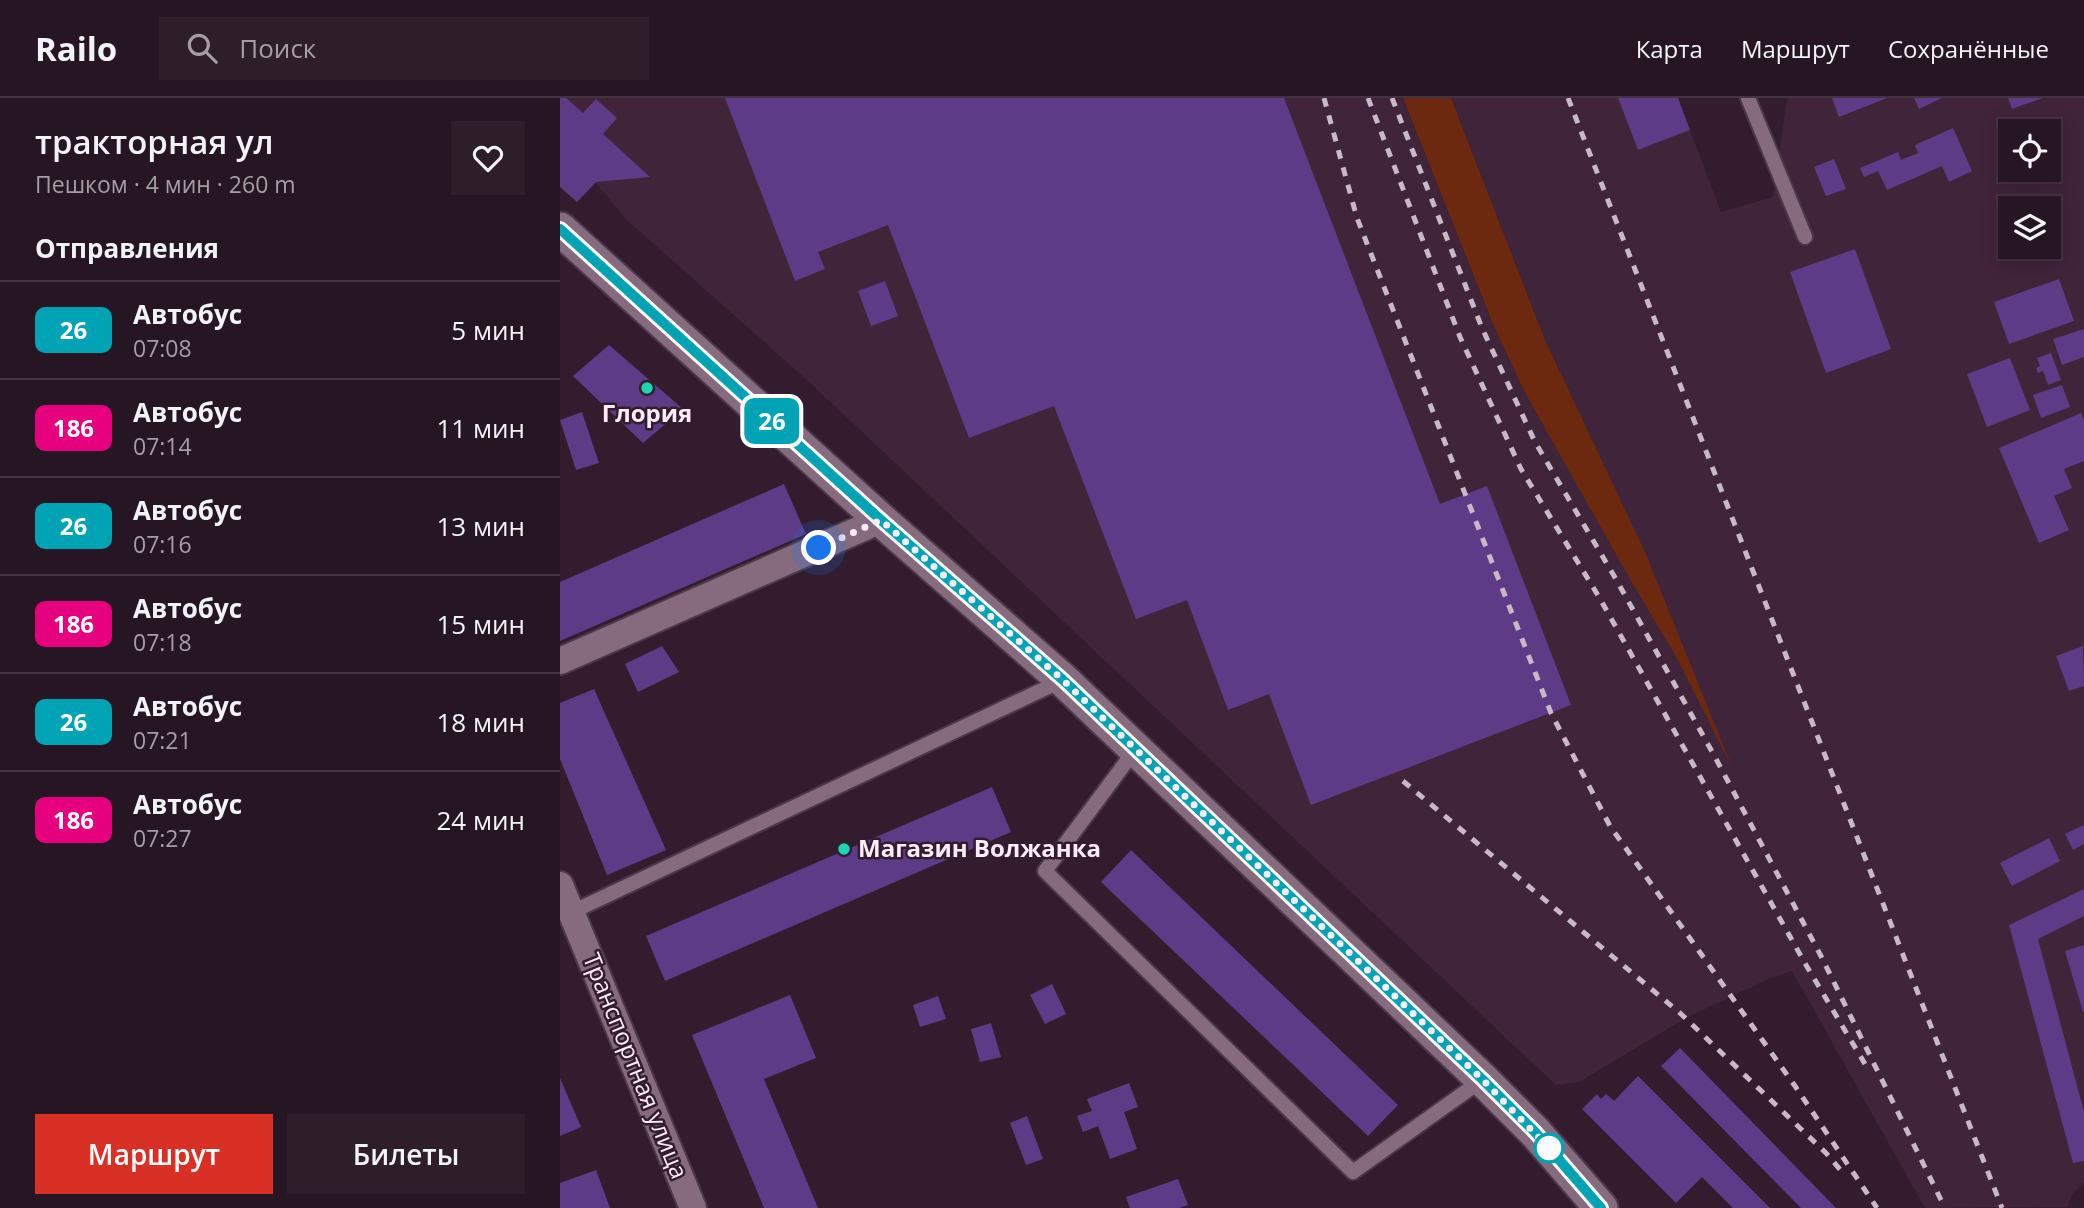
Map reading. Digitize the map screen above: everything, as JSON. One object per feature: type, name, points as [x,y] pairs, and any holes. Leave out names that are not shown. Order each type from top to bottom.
[{"type":"street","points":[[560,229],[881,520],[1063,680],[1482,1079],[1535,1132],[1601,1208]]},
{"type":"street","points":[[560,661],[881,520]]},
{"type":"street","name":"Транспортная улица","points":[[560,886],[692,1208]]},
{"type":"lane","points":[[1748,98],[1805,237]]},
{"type":"lane","points":[[572,912],[1063,680]]},
{"type":"lane","points":[[1135,750],[1045,871],[1353,1172],[1482,1079]]},
{"type":"shaded area","points":[[560,98],[1403,98],[1493,324],[1524,391],[1675,655],[1727,756],[1645,553],[1545,340],[1451,98],[1618,98],[1638,150],[1690,130],[1721,212],[1773,197],[1787,98],[2008,98],[2012,109],[2044,98],[2084,98],[2084,1183],[2073,1193],[2067,1207],[1925,1208],[1792,971],[1768,979],[1684,1019],[1579,1082],[1556,1085],[807,380],[627,220],[596,183],[577,202],[560,187]]},
{"type":"shaded area","points":[[1403,98],[1451,98],[1545,340],[1645,552],[1732,767],[1675,655],[1524,391],[1493,324]]},
{"type":"building","points":[[560,98],[566,98],[583,113],[596,99],[617,118],[603,134],[650,177],[596,182],[577,202],[560,187]]},
{"type":"building","points":[[725,98],[1284,98],[1440,504],[1487,486],[1571,705],[1311,805],[1269,694],[1228,710],[1187,600],[1136,619],[1054,406],[969,438],[888,225],[818,252],[825,269],[795,281]]},
{"type":"building","points":[[1618,98],[1678,98],[1690,130],[1638,150]]},
{"type":"building","points":[[1832,98],[1887,98],[1839,117]]},
{"type":"building","points":[[1914,98],[1942,98],[1919,109]]},
{"type":"building","points":[[2008,98],[2043,98],[2012,109]]},
{"type":"building","points":[[1953,128],[1972,171],[1949,182],[1942,166],[1887,190],[1878,171],[1864,177],[1860,168],[1898,152],[1901,160],[1918,153],[1915,145]]},
{"type":"building","points":[[1834,159],[1846,189],[1826,196],[1814,167]]},
{"type":"building","points":[[1855,249],[1891,349],[1826,373],[1790,272]]},
{"type":"building","points":[[2059,279],[2074,321],[2009,344],[1994,302]]},
{"type":"building","points":[[885,281],[898,316],[871,326],[858,291]]},
{"type":"building","points":[[2084,329],[2084,357],[2062,365],[2053,339]]},
{"type":"building","points":[[609,345],[683,409],[643,443],[573,376]]},
{"type":"building","points":[[2051,353],[2061,380],[2048,385],[2043,371],[2038,373],[2036,368],[2040,366],[2037,358]]},
{"type":"building","points":[[2010,358],[2030,410],[1987,427],[1967,374]]},
{"type":"building","points":[[2062,385],[2070,407],[2041,418],[2033,395]]},
{"type":"building","points":[[582,412],[599,463],[576,470],[560,420]]},
{"type":"building","points":[[2081,413],[2084,420],[2084,461],[2064,469],[2072,488],[2054,496],[2069,530],[2039,543],[1999,448]]},
{"type":"building","points":[[784,484],[806,534],[560,641],[560,582]]},
{"type":"building","points":[[662,646],[679,672],[638,692],[625,664]]},
{"type":"building","points":[[2083,646],[2084,686],[2069,691],[2056,656]]},
{"type":"building","points":[[594,689],[666,850],[607,875],[560,759],[560,703]]},
{"type":"building","points":[[992,787],[1011,832],[665,981],[646,936]]},
{"type":"building","points":[[2084,825],[2084,844],[2073,850],[2065,834]]},
{"type":"building","points":[[2049,838],[2060,861],[2012,886],[2000,863]]},
{"type":"building","points":[[1131,850],[1398,1105],[1368,1136],[1101,882]]},
{"type":"building","points":[[2084,889],[2084,916],[2038,939],[2084,1112],[2084,1161],[2073,1163],[2009,925]]},
{"type":"building","points":[[2084,945],[2084,1012],[2083,1012],[2065,951]]},
{"type":"building","points":[[1052,984],[1066,1014],[1045,1024],[1030,995]]},
{"type":"building","points":[[790,995],[816,1058],[764,1079],[818,1208],[764,1208],[692,1035]]},
{"type":"building","points":[[938,996],[946,1019],[920,1027],[913,1005]]},
{"type":"building","points":[[991,1023],[1001,1057],[980,1062],[971,1029]]},
{"type":"building","points":[[1680,1048],[1836,1208],[1801,1208],[1661,1066]]},
{"type":"building","points":[[1638,1076],[1770,1208],[1733,1208],[1702,1177],[1676,1203],[1582,1109],[1597,1094],[1601,1099],[1606,1094],[1614,1101]]},
{"type":"building","points":[[560,1078],[581,1127],[560,1136]]},
{"type":"building","points":[[1129,1083],[1138,1107],[1124,1112],[1137,1149],[1110,1159],[1098,1126],[1083,1132],[1077,1116],[1092,1111],[1087,1099]]},
{"type":"building","points":[[1027,1116],[1043,1159],[1026,1165],[1010,1123]]},
{"type":"building","points":[[596,1170],[610,1208],[560,1208],[560,1183]]},
{"type":"building","points":[[1178,1179],[1188,1205],[1179,1208],[1130,1208],[1126,1197]]},
{"type":"railway","points":[[1324,98],[1357,218],[1551,713],[1610,826],[1795,1086],[1877,1208]]},
{"type":"railway","points":[[1368,98],[1460,337],[1521,469],[1599,597],[1806,965],[1865,1064]]},
{"type":"railway","points":[[1392,98],[1482,328],[1535,442],[1617,581],[1715,757],[1821,956],[1945,1208]]},
{"type":"railway","points":[[1568,98],[2002,1208]]},
{"type":"railway","points":[[1403,781],[1680,1013],[1826,1153],[1843,1173]]},
{"type":"bus line","name":"26","points":[[560,229],[881,520],[1063,680],[1482,1079],[1535,1132],[1601,1208]]},
{"type":"place","name":"Глория","points":[[647,388]]},
{"type":"place","name":"Магазин Волжанка","points":[[844,849]]},
{"type":"route","points":[[819,548],[881,520],[1063,680],[1482,1079],[1551,1150],[1549,1148]]}]
